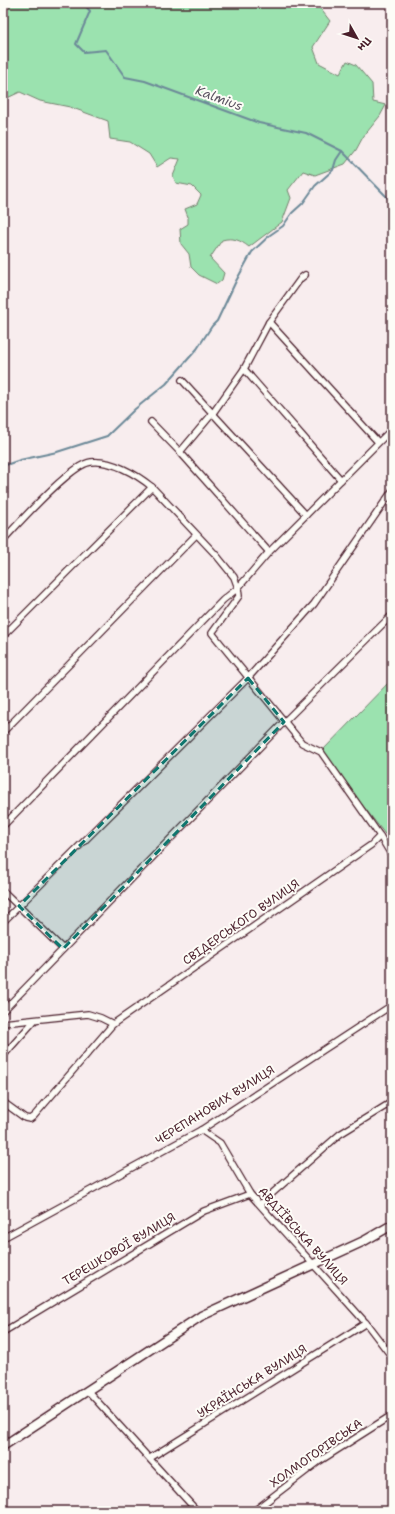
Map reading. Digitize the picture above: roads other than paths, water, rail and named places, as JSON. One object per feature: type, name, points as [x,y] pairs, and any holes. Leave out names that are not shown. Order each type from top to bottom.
[{"type":"street","points":[[180,452],[213,413],[244,369],[269,322],[301,278],[305,275]]},
{"type":"street","points":[[269,322],[378,442]]},
{"type":"street","points":[[244,369],[341,480]]},
{"type":"street","points":[[182,380],[306,515]]},
{"type":"street","points":[[151,422],[180,452],[269,552]]},
{"type":"street","points":[[3,826],[223,600],[238,588],[269,552],[392,428]]},
{"type":"street","points":[[3,540],[65,477],[80,466],[90,462],[99,462],[128,471],[141,478],[152,487],[217,556],[234,577],[239,596],[212,633],[302,744],[321,752],[380,836],[392,856]]},
{"type":"street","points":[[3,636],[152,487]]},
{"type":"street","points":[[3,922],[248,678],[314,604],[392,491]]},
{"type":"street","points":[[3,732],[196,534]]},
{"type":"street","points":[[3,1011],[284,722],[392,616]]},
{"type":"street","name":"СВIДЕРСЬКОГО ВУЛИЦЯ","points":[[3,1102],[25,1118],[30,1119],[113,1024],[371,845],[380,836]]},
{"type":"street","points":[[3,891],[63,949]]},
{"type":"street","name":"ЧЕРЕПАНОВИХ ВУЛИЦЯ","points":[[3,1238],[200,1130],[392,1005]]},
{"type":"street","points":[[3,1023],[34,1021],[88,1014],[113,1024]]},
{"type":"street","points":[[3,1056],[34,1021]]},
{"type":"street","points":[[260,1204],[340,1134],[392,1102]]},
{"type":"street","name":"АВДІЇВСЬКА ВУЛИЦЯ","points":[[200,1130],[220,1143],[250,1194],[366,1323],[392,1357]]},
{"type":"street","name":"ТЕРЕШКОВОЇ ВУЛИЦЯ","points":[[3,1332],[204,1211],[250,1194]]},
{"type":"street","points":[[3,1446],[200,1316],[364,1241],[392,1225]]},
{"type":"street","name":"УКРАЇНСЬКА ВУЛИЦЯ","points":[[150,1458],[366,1323]]},
{"type":"street","points":[[88,1390],[197,1511]]},
{"type":"street","name":"ХОЛМОГОРІВСЬКА","points":[[254,1511],[318,1462],[392,1415]]},
{"type":"waterway","points":[[3,9],[5,3]]},
{"type":"waterway","name":"Kalmius","points":[[83,3],[90,11],[76,44],[84,52],[106,50],[125,77],[145,81],[259,123],[306,133],[342,151],[392,204]]},
{"type":"waterway","points":[[3,466],[20,460],[57,452],[107,436],[135,409],[166,384],[197,349],[217,321],[252,252],[270,235],[283,226],[292,213],[303,203],[315,186],[333,170],[336,160],[342,151]]}]
